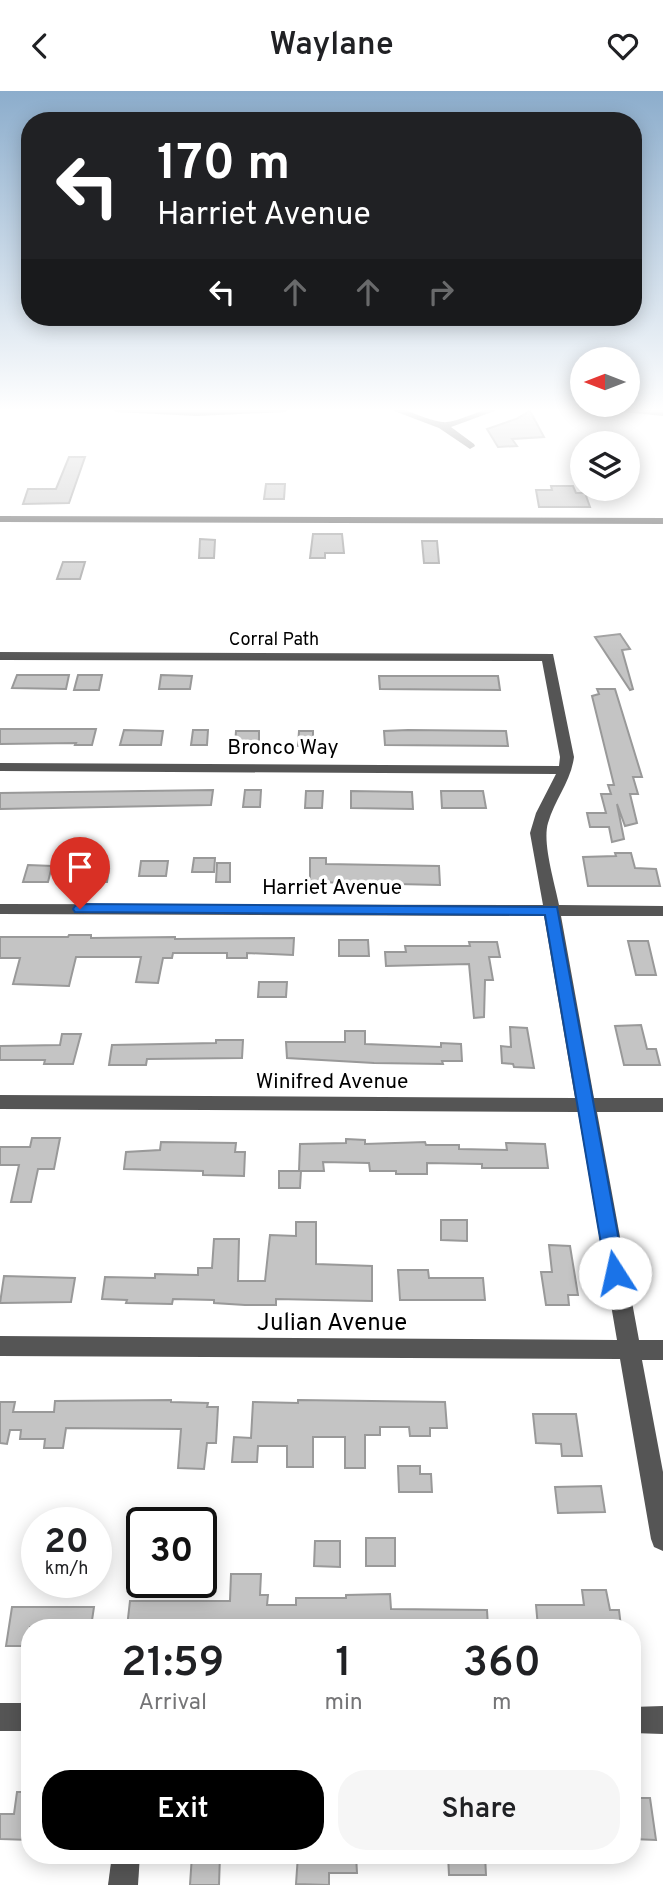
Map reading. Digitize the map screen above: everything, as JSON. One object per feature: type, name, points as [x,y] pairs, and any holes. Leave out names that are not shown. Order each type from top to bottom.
[{"type":"street","points":[[0,519],[663,521]]},
{"type":"street","name":"Corral Path","points":[[0,656],[548,657],[567,757],[566,771]]},
{"type":"street","name":"Bronco Way","points":[[0,767],[566,771]]},
{"type":"street","points":[[566,771],[547,803],[538,833],[663,1539]]},
{"type":"street","name":"Harriet Avenue","points":[[0,909],[663,911]]},
{"type":"street","name":"Winifred Avenue","points":[[0,1102],[663,1105]]},
{"type":"street","name":"Julian Avenue","points":[[0,1346],[663,1350]]},
{"type":"street","points":[[0,1717],[21,1717]]},
{"type":"street","points":[[641,1720],[663,1720]]},
{"type":"street","points":[[123,1885],[125,1864]]},
{"type":"building","points":[[27,493],[73,493],[69,503],[23,504]]},
{"type":"building","points":[[265,493],[284,493],[284,499],[264,499]]},
{"type":"building","points":[[536,493],[570,493],[570,501],[588,501],[590,507],[539,507]]},
{"type":"building","points":[[313,534],[342,534],[344,553],[325,553],[325,558],[310,558]]},
{"type":"building","points":[[200,539],[215,540],[214,558],[199,558]]},
{"type":"building","points":[[422,541],[437,541],[439,563],[424,563]]},
{"type":"building","points":[[63,562],[85,562],[80,579],[57,579]]},
{"type":"building","points":[[620,634],[630,649],[622,650],[633,689],[630,690],[595,637]]},
{"type":"building","points":[[17,675],[69,675],[66,689],[12,688]]},
{"type":"building","points":[[78,675],[102,675],[99,690],[74,690]]},
{"type":"building","points":[[161,675],[192,676],[190,689],[159,689]]},
{"type":"building","points":[[379,676],[498,676],[500,690],[380,689]]},
{"type":"building","points":[[597,689],[615,689],[642,777],[633,777],[638,794],[630,794],[637,823],[625,826],[617,804],[624,839],[612,842],[609,827],[590,827],[587,813],[606,813],[601,794],[611,794],[608,785],[614,785],[592,696],[599,694]]},
{"type":"building","points":[[0,729],[96,729],[92,745],[75,745],[76,743],[0,744]]},
{"type":"building","points":[[124,730],[163,731],[161,745],[120,745]]},
{"type":"building","points":[[193,730],[208,730],[207,745],[191,745]]},
{"type":"building","points":[[236,731],[259,731],[259,745],[235,745]]},
{"type":"building","points":[[299,731],[313,731],[313,746],[298,746]]},
{"type":"building","points":[[384,731],[506,731],[508,746],[385,745]]},
{"type":"building","points":[[213,790],[211,805],[0,809],[0,793]]},
{"type":"building","points":[[245,790],[261,790],[260,807],[243,807]]},
{"type":"building","points":[[306,791],[323,791],[322,808],[305,808]]},
{"type":"building","points":[[351,791],[412,792],[413,809],[351,808]]},
{"type":"building","points":[[441,791],[483,791],[486,808],[442,808]]},
{"type":"building","points":[[615,853],[631,853],[635,868],[656,869],[660,886],[588,886],[583,857],[616,856]]},
{"type":"building","points":[[194,858],[215,858],[214,872],[192,872]]},
{"type":"building","points":[[310,858],[326,858],[326,864],[439,866],[440,885],[310,882]]},
{"type":"building","points":[[141,861],[168,861],[166,876],[139,876]]},
{"type":"building","points":[[217,863],[230,863],[230,882],[216,882]]},
{"type":"building","points":[[28,865],[52,866],[48,882],[23,882]]},
{"type":"building","points":[[83,868],[109,869],[107,882],[80,882]]},
{"type":"building","points":[[91,935],[91,938],[294,938],[293,955],[247,953],[247,958],[227,958],[227,953],[173,953],[172,958],[163,958],[158,983],[136,982],[141,957],[76,957],[69,986],[13,984],[20,958],[0,958],[0,937]]},
{"type":"building","points":[[339,940],[368,940],[369,956],[339,956]]},
{"type":"building","points":[[628,941],[648,941],[656,975],[636,975]]},
{"type":"building","points":[[469,942],[497,942],[500,957],[489,957],[493,980],[485,980],[484,1017],[474,1018],[469,964],[386,966],[385,952],[406,952],[405,946],[470,946]]},
{"type":"building","points":[[259,982],[287,982],[286,997],[258,997]]},
{"type":"building","points":[[641,1025],[647,1049],[656,1049],[660,1065],[624,1065],[615,1026]]},
{"type":"building","points":[[510,1027],[527,1028],[534,1068],[502,1063],[501,1046],[511,1047]]},
{"type":"building","points":[[345,1031],[365,1031],[365,1044],[441,1047],[441,1043],[461,1044],[462,1061],[442,1061],[443,1064],[374,1063],[287,1058],[286,1042],[345,1042]]},
{"type":"building","points":[[62,1034],[81,1034],[73,1064],[44,1064],[45,1060],[0,1060],[0,1046],[60,1045]]},
{"type":"building","points":[[216,1040],[243,1040],[242,1058],[147,1059],[146,1065],[109,1065],[112,1045],[216,1043]]},
{"type":"building","points":[[32,1138],[60,1138],[54,1169],[38,1169],[31,1202],[11,1202],[19,1165],[0,1165],[0,1147],[30,1147]]},
{"type":"building","points":[[346,1139],[365,1140],[365,1144],[425,1142],[426,1145],[459,1145],[459,1149],[507,1150],[506,1143],[545,1144],[548,1168],[482,1168],[482,1164],[427,1163],[427,1174],[396,1174],[396,1171],[370,1171],[369,1163],[323,1162],[324,1171],[301,1171],[300,1188],[279,1188],[279,1171],[299,1171],[300,1144],[346,1143]]},
{"type":"building","points":[[161,1142],[236,1143],[235,1152],[245,1152],[244,1176],[203,1175],[203,1171],[124,1169],[126,1152],[160,1150]]},
{"type":"building","points":[[441,1220],[467,1220],[467,1241],[441,1240]]},
{"type":"building","points":[[296,1222],[316,1222],[316,1264],[372,1266],[372,1301],[276,1299],[276,1305],[245,1305],[214,1303],[214,1300],[173,1299],[172,1304],[126,1303],[127,1300],[102,1299],[105,1277],[198,1275],[198,1268],[212,1268],[214,1239],[239,1239],[238,1281],[265,1281],[270,1235],[296,1236]]},
{"type":"building","points":[[549,1245],[570,1246],[578,1295],[568,1295],[569,1305],[546,1305],[541,1272],[552,1272]]},
{"type":"building","points":[[398,1270],[428,1270],[429,1278],[483,1278],[485,1300],[400,1300]]},
{"type":"building","points":[[4,1276],[75,1278],[71,1302],[0,1303]]},
{"type":"building","points":[[171,1400],[208,1403],[207,1407],[218,1407],[216,1443],[207,1443],[204,1469],[178,1468],[181,1429],[66,1428],[63,1448],[44,1448],[45,1439],[20,1439],[21,1430],[10,1430],[7,1444],[0,1443],[0,1402],[15,1402],[13,1412],[54,1412],[55,1401]]},
{"type":"building","points":[[298,1400],[445,1402],[447,1428],[430,1428],[430,1436],[410,1436],[409,1427],[380,1427],[380,1435],[365,1435],[365,1468],[345,1468],[345,1437],[313,1437],[313,1467],[287,1467],[287,1446],[258,1446],[257,1462],[232,1462],[234,1437],[251,1438],[253,1402],[298,1403]]},
{"type":"building","points":[[533,1414],[576,1414],[582,1456],[562,1456],[561,1444],[536,1443]]},
{"type":"building","points":[[398,1466],[420,1466],[420,1474],[431,1474],[432,1492],[399,1492]]},
{"type":"building","points":[[601,1486],[605,1512],[558,1513],[555,1487]]},
{"type":"building","points":[[366,1538],[395,1538],[395,1566],[366,1566]]},
{"type":"building","points":[[315,1541],[340,1541],[340,1567],[314,1566]]},
{"type":"building","points":[[231,1574],[261,1574],[260,1595],[268,1595],[267,1605],[296,1605],[296,1598],[346,1598],[346,1595],[390,1594],[391,1609],[487,1610],[488,1619],[128,1619],[130,1601],[230,1601]]},
{"type":"building","points":[[582,1590],[606,1590],[610,1610],[619,1610],[620,1619],[537,1619],[536,1605],[584,1605]]},
{"type":"building","points":[[12,1607],[94,1607],[92,1619],[21,1619],[21,1646],[6,1646]]},
{"type":"building","points":[[17,1792],[21,1792],[21,1840],[0,1839],[0,1814],[14,1814]]},
{"type":"building","points":[[641,1798],[650,1798],[656,1840],[641,1839]]},
{"type":"building","points":[[191,1864],[220,1864],[219,1885],[190,1885]]},
{"type":"building","points":[[297,1864],[356,1864],[357,1873],[329,1873],[329,1885],[296,1884]]},
{"type":"building","points":[[448,1864],[485,1864],[486,1875],[449,1875]]},
{"type":"route","points":[[80,909],[552,911],[615,1273]]}]
